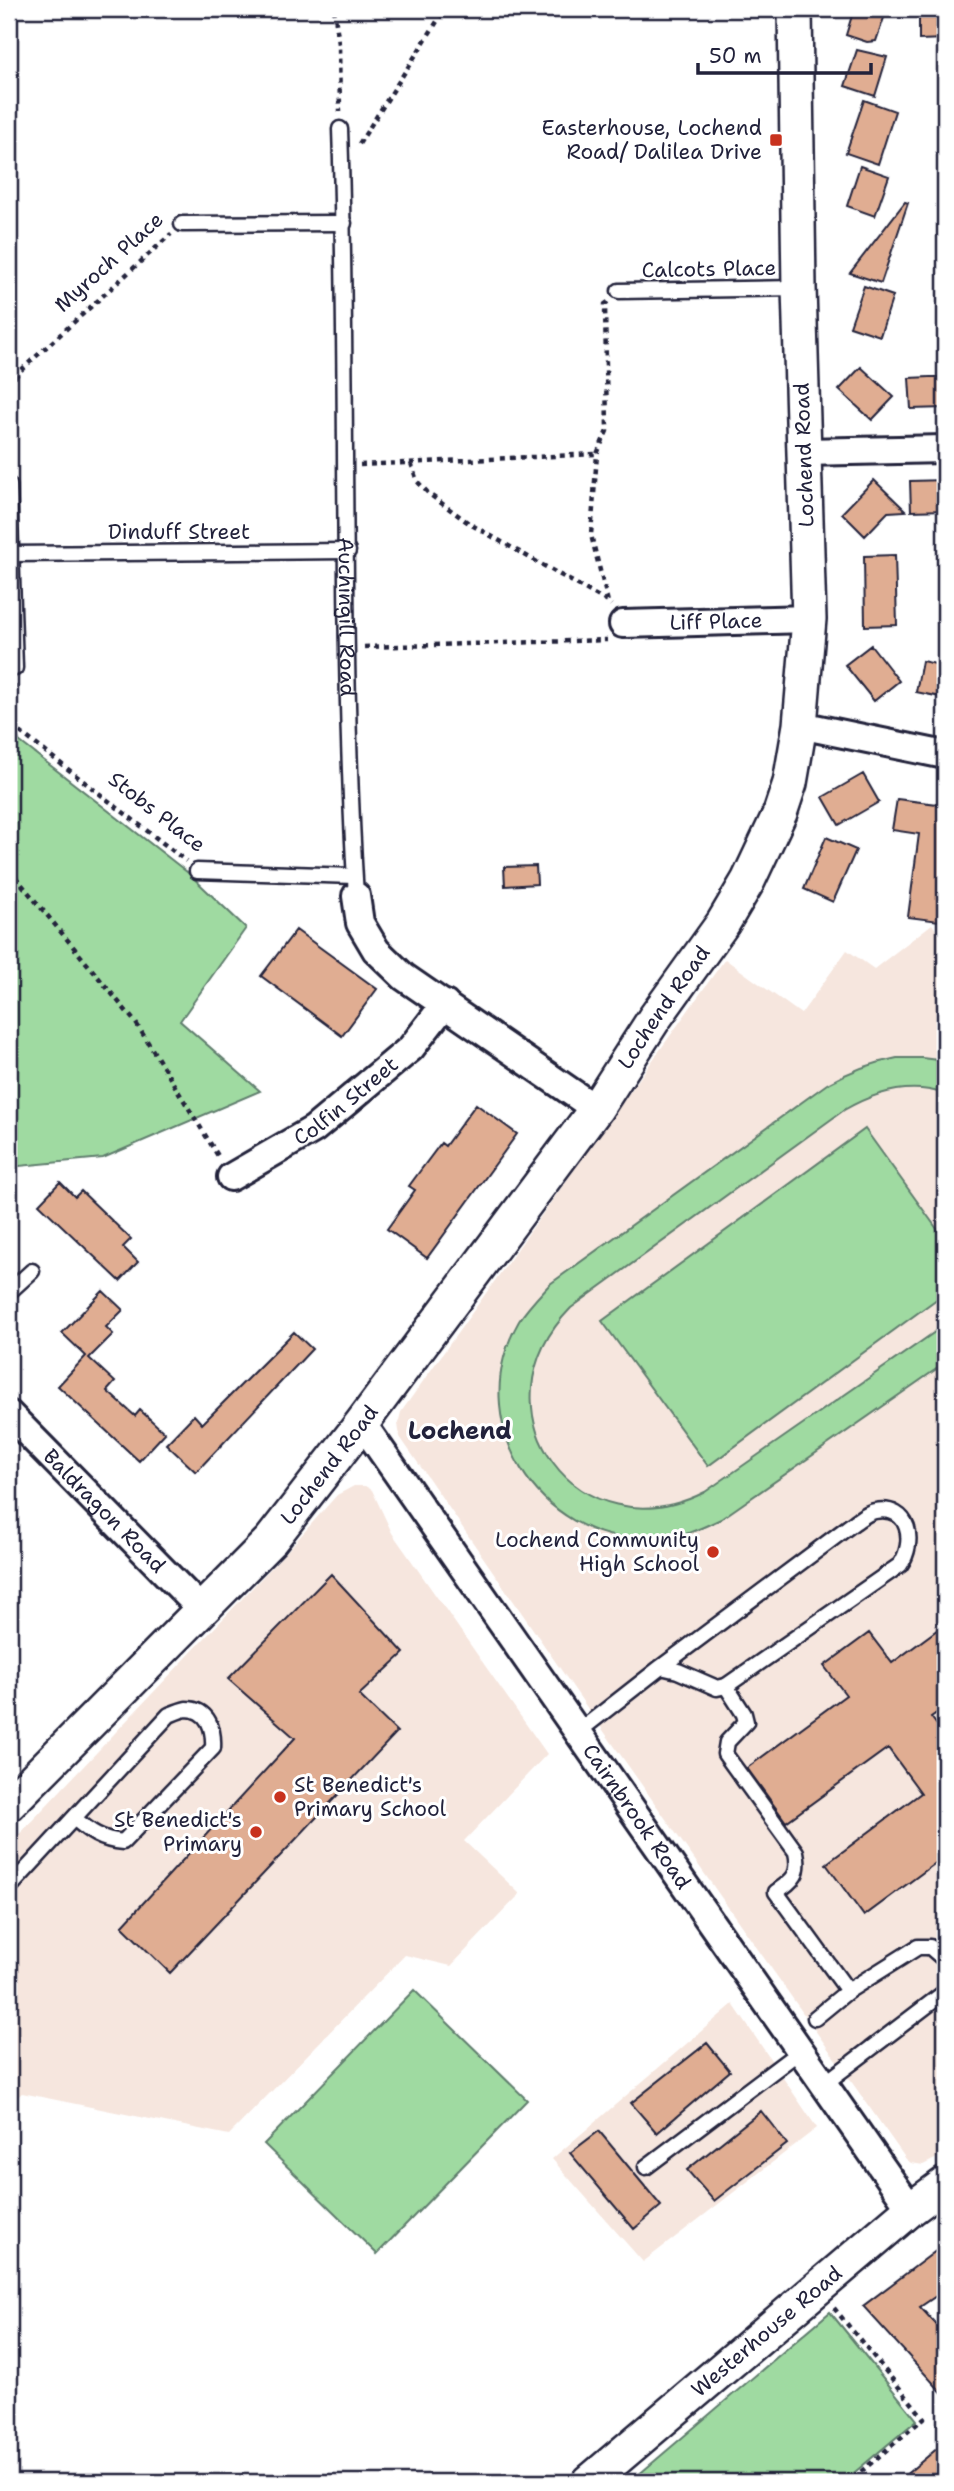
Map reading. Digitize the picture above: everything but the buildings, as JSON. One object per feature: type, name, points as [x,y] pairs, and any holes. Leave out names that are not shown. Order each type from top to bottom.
[{"type":"street","name":"Lochend Road","points":[[9,1804],[271,1540],[362,1423],[596,1109],[654,1019],[723,923],[748,881],[780,813],[790,783],[800,725],[809,619],[799,288],[795,9]]},
{"type":"street","points":[[804,452],[945,449]]},
{"type":"street","name":"Liff Place","points":[[623,624],[809,619]]},
{"type":"street","points":[[800,725],[945,755]]},
{"type":"street","name":"Auchingill Road","points":[[355,886],[360,923],[376,950],[404,977],[596,1109]]},
{"type":"street","name":"Colfin Street","points":[[231,1177],[314,1129],[411,1048],[444,1004]]},
{"type":"street","name":"Baldragon Road","points":[[9,1414],[202,1609]]},
{"type":"street","name":"Cairnbrook Road","points":[[362,1423],[911,2209]]},
{"type":"street","name":"Westerhouse Road","points":[[589,2482],[911,2209],[945,2184]]},
{"type":"lane","name":"Auchingill Road","points":[[340,130],[344,223],[348,551],[345,647],[355,886]]},
{"type":"lane","name":"Myroch Place","points":[[182,224],[344,223]]},
{"type":"lane","name":"Calcots Place","points":[[619,291],[799,288]]},
{"type":"lane","points":[[9,485],[15,668]]},
{"type":"lane","name":"Dinduff Street","points":[[11,554],[348,551]]},
{"type":"lane","name":"Stobs Place","points":[[197,871],[355,886]]},
{"type":"lane","points":[[9,1292],[32,1270]]},
{"type":"lane","points":[[578,1732],[661,1667],[855,1522],[873,1511],[890,1511],[902,1518],[910,1537],[908,1553],[900,1565],[726,1686],[717,1688],[678,1671],[661,1667]]},
{"type":"lane","points":[[726,1686],[744,1714],[746,1722],[727,1742],[726,1754],[796,1852],[799,1866],[793,1880],[776,1892],[848,1991]]},
{"type":"lane","points":[[9,1888],[169,1715],[187,1709],[205,1716],[214,1731],[213,1748],[123,1842],[106,1840],[93,1834],[74,1818]]},
{"type":"lane","points":[[815,2018],[848,1991],[918,1947],[930,1947],[945,1960]]},
{"type":"lane","points":[[824,2084],[945,1992]]},
{"type":"lane","points":[[646,2167],[800,2050]]},
{"type":"path","points":[[334,9],[339,44],[340,130]]},
{"type":"path","points":[[342,171],[445,9]]},
{"type":"path","name":"Myroch Place","points":[[9,386],[19,372],[182,224]]},
{"type":"path","points":[[608,602],[591,535],[597,454],[607,431],[605,304],[619,291]]},
{"type":"path","points":[[347,466],[597,454]]},
{"type":"path","points":[[345,647],[616,639],[623,624],[622,614],[608,602],[470,524],[429,494],[416,481],[411,463]]},
{"type":"path","points":[[9,748],[15,727],[15,668]]},
{"type":"path","name":"Stobs Place","points":[[15,727],[197,871]]},
{"type":"path","points":[[9,869],[136,1023],[231,1177]]},
{"type":"path","points":[[817,2288],[924,2418],[849,2482]]},
{"type":"shaded area","name":"Lochend Community High School","points":[[932,924],[945,943],[945,2154],[923,2165],[911,2163],[906,2159],[400,1437],[398,1424],[401,1412],[725,959],[801,1014],[847,950],[874,969]]},
{"type":"shaded area","name":"St Benedict's Primary School","points":[[354,1486],[365,1486],[372,1490],[392,1533],[547,1754],[464,1841],[520,1894],[451,1966],[405,1955],[229,2135],[22,2093],[9,2105],[9,1845],[337,1495]]},
{"type":"shaded area","points":[[733,2004],[817,2128],[643,2262],[552,2159]]},
{"type":"green space","points":[[9,703],[19,741],[187,872],[246,928],[180,1021],[260,1091],[103,1158],[9,1167]]},
{"type":"green space","points":[[897,1058],[945,1061],[945,1094],[919,1089],[893,1091],[868,1098],[844,1110],[571,1308],[543,1348],[532,1389],[536,1428],[553,1462],[580,1489],[616,1505],[659,1507],[705,1492],[945,1325],[945,1363],[721,1519],[704,1527],[678,1536],[650,1540],[610,1535],[574,1521],[544,1498],[521,1468],[506,1434],[500,1397],[504,1359],[522,1316],[550,1284],[827,1084],[861,1068]]},
{"type":"green space","points":[[865,1129],[945,1240],[945,1293],[708,1466],[602,1321]]},
{"type":"green space","points":[[414,1990],[527,2100],[377,2254],[264,2144]]},
{"type":"green space","points":[[830,2312],[917,2420],[843,2482],[630,2482]]},
{"type":"place","name":"Easterhouse, Lochend Road/ Dalilea Drive","points":[[776,140]]},
{"type":"place","name":"Lochend Community High School","points":[[713,1552]]},
{"type":"place","name":"St Benedict's Primary School","points":[[280,1797]]},
{"type":"place","name":"St Benedict's Primary","points":[[256,1832]]},
{"type":"district","name":"Lochend","points":[[460,1431]]}]
